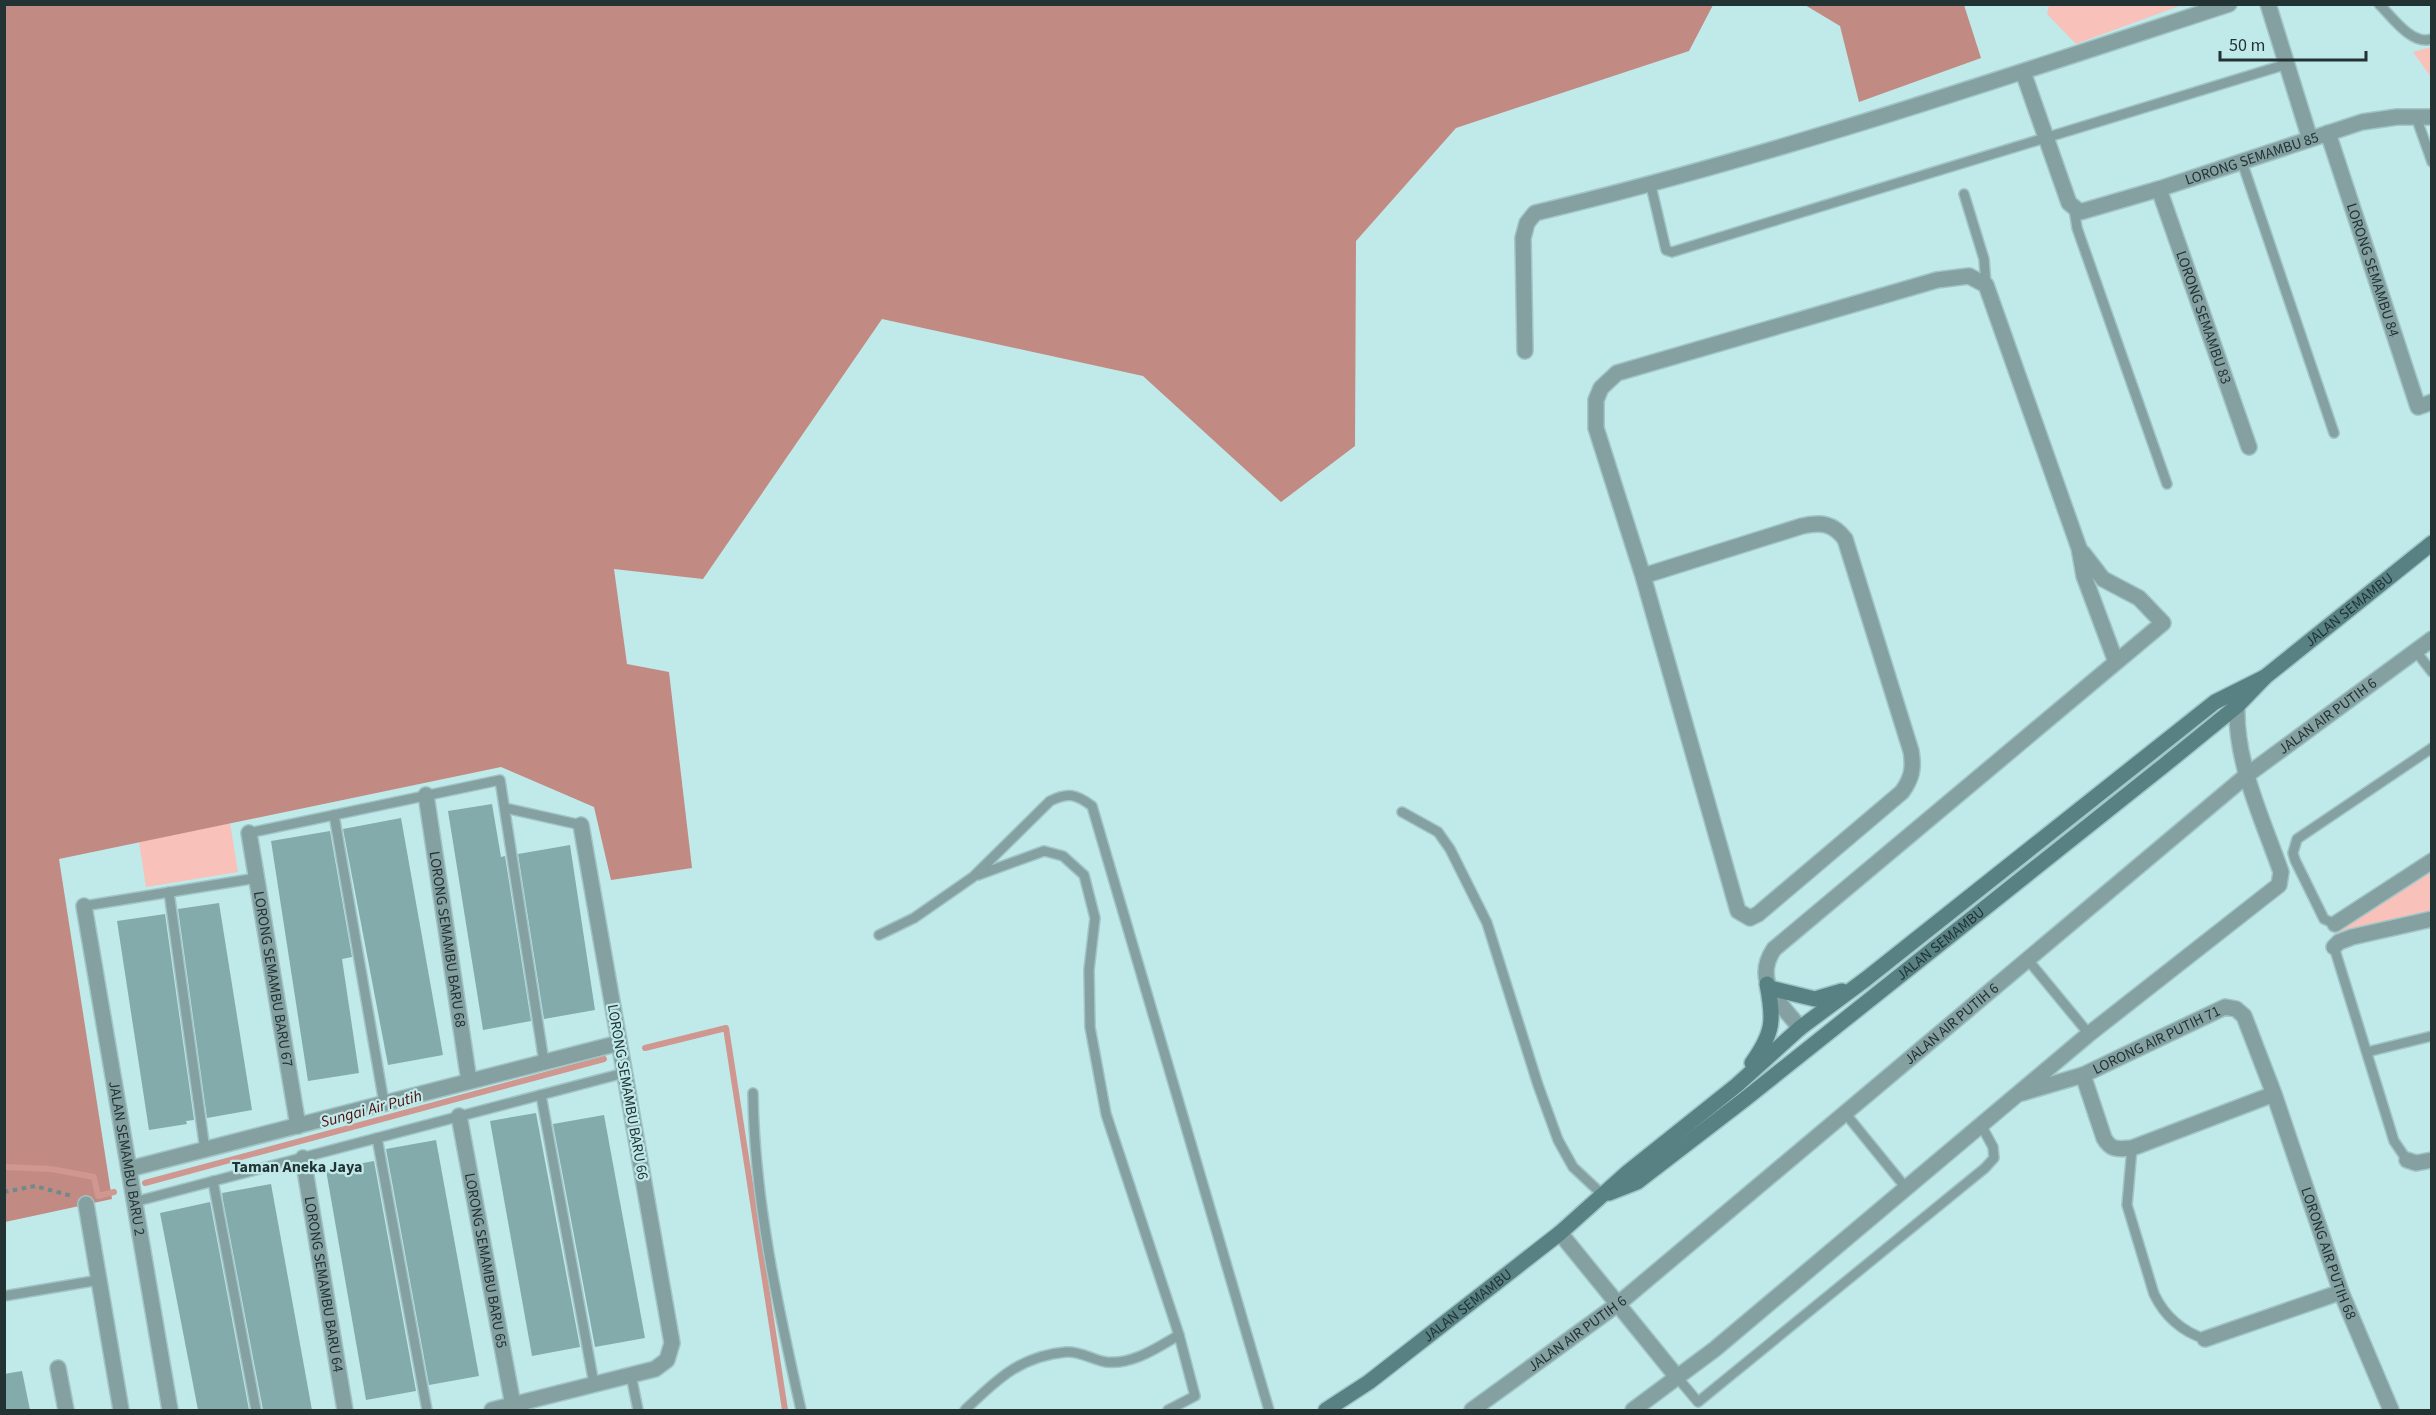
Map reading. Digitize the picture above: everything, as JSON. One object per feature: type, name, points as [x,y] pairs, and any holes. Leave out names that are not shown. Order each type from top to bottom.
[{"type":"main road","name":"JALAN SEMAMBU","points":[[1604,1196],[1637,1182],[1828,1033],[2237,706],[2265,677],[2432,543]]},
{"type":"main road","name":"JALAN SEMAMBU","points":[[1326,1410],[1368,1382],[1560,1233],[1604,1196],[1628,1172],[1737,1085],[1800,1028],[1866,980],[2215,702],[2265,677]]},
{"type":"main road","points":[[1737,1085],[1767,1041],[1771,1030],[1768,986],[1815,999],[1828,997],[1866,980]]},
{"type":"main road","points":[[1795,1059],[1800,1028],[1828,1033]]},
{"type":"street","points":[[1525,351],[1523,238],[1527,223],[1535,213],[1651,186],[2024,72],[2229,4]]},
{"type":"street","points":[[2268,4],[2310,139]]},
{"type":"street","points":[[2024,72],[2068,203],[2074,209]]},
{"type":"street","name":"LORONG SEMAMBU 85","points":[[2074,209],[2088,212],[2362,122],[2424,117]]},
{"type":"street","name":"LORONG SEMAMBU 84","points":[[2328,133],[2425,404]]},
{"type":"street","name":"LORONG SEMAMBU 83","points":[[2159,189],[2249,447]]},
{"type":"street","points":[[1643,576],[1802,526],[1826,524],[1837,529],[1845,539],[1908,740],[1914,766],[1902,792],[1758,914],[1750,918],[1738,911],[1643,576],[1596,428],[1596,400],[1608,379],[1617,373],[1937,280],[1969,276],[1986,285],[2079,548],[2084,576],[2116,662]]},
{"type":"street","points":[[1800,1028],[1768,986],[1764,972],[1774,949],[2163,623],[2139,598],[2103,579],[2079,548]]},
{"type":"street","name":"JALAN AIR PUTIH 6","points":[[1472,1410],[1618,1304],[2247,775],[2414,649],[2432,639]]},
{"type":"street","points":[[1633,1410],[1715,1349],[2089,1034],[2279,885],[2281,872],[2247,775],[2237,722],[2237,706]]},
{"type":"street","name":"LORONG SEMAMBU BARU 68","points":[[426,795],[469,1081]]},
{"type":"street","name":"LORONG SEMAMBU BARU 66","points":[[581,825],[672,1343],[667,1360],[655,1369],[631,1375]]},
{"type":"street","name":"LORONG SEMAMBU BARU 67","points":[[249,832],[298,1126]]},
{"type":"street","points":[[2335,924],[2432,861]]},
{"type":"street","name":"JALAN SEMAMBU BARU 2","points":[[84,906],[170,1410]]},
{"type":"street","points":[[2334,947],[2339,942],[2352,937],[2432,919]]},
{"type":"street","name":"LORONG AIR PUTIH 71","points":[[2132,1148],[2116,1149],[2109,1146],[2083,1075],[2225,1007],[2236,1009],[2244,1016],[2274,1094]]},
{"type":"street","points":[[129,1169],[619,1043]]},
{"type":"street","points":[[2017,1094],[2083,1075]]},
{"type":"street","points":[[2132,1148],[2274,1094]]},
{"type":"street","name":"LORONG AIR PUTIH 68","points":[[2274,1094],[2341,1292],[2391,1410]]},
{"type":"street","name":"LORONG SEMAMBU BARU 65","points":[[459,1116],[513,1405]]},
{"type":"street","name":"LORONG SEMAMBU BARU 64","points":[[303,1158],[345,1410]]},
{"type":"street","points":[[2407,1160],[2416,1163],[2432,1160]]},
{"type":"street","points":[[86,1204],[122,1410]]},
{"type":"street","points":[[1560,1233],[1677,1377]]},
{"type":"street","points":[[2205,1339],[2341,1292]]},
{"type":"street","points":[[58,1368],[66,1410]]},
{"type":"street","points":[[492,1410],[631,1375]]},
{"type":"lane","points":[[2379,4],[2414,38],[2425,41],[2432,39]]},
{"type":"lane","points":[[1651,186],[1666,249],[1672,252],[2287,64]]},
{"type":"lane","points":[[2424,117],[2432,162]]},
{"type":"lane","points":[[2242,162],[2334,433]]},
{"type":"lane","points":[[1964,194],[1984,259],[1986,285]]},
{"type":"lane","points":[[2074,209],[2077,228],[2167,484]]},
{"type":"lane","points":[[2414,649],[2432,672]]},
{"type":"lane","points":[[2335,924],[2324,919],[2295,860],[2293,853],[2297,839],[2432,748]]},
{"type":"lane","points":[[249,832],[500,780],[544,1062]]},
{"type":"lane","points":[[879,935],[914,918],[973,877],[1050,801],[1064,794],[1078,795],[1092,806],[1269,1410]]},
{"type":"lane","points":[[505,808],[581,825]]},
{"type":"lane","points":[[1402,812],[1438,832],[1450,849],[1487,923],[1538,1085],[1558,1140],[1573,1167],[1604,1196]]},
{"type":"lane","points":[[334,815],[384,1104]]},
{"type":"lane","points":[[973,877],[1044,851],[1063,856],[1084,875],[1095,918],[1089,969],[1090,1027],[1106,1114],[1179,1335],[1195,1396],[1168,1410]]},
{"type":"lane","points":[[84,906],[257,878]]},
{"type":"lane","points":[[169,892],[205,1150]]},
{"type":"lane","points":[[2334,947],[2394,1141],[2407,1160]]},
{"type":"lane","points":[[2028,960],[2089,1034]]},
{"type":"lane","points":[[2367,1052],[2432,1036]]},
{"type":"lane","points":[[134,1202],[624,1073]]},
{"type":"lane","points":[[753,1093],[754,1138],[774,1274],[801,1410]]},
{"type":"lane","points":[[541,1095],[594,1384]]},
{"type":"lane","points":[[1845,1113],[1906,1188]]},
{"type":"lane","points":[[1677,1377],[1698,1402],[1985,1168],[1994,1158],[1993,1147],[1981,1125]]},
{"type":"lane","points":[[377,1138],[428,1410]]},
{"type":"lane","points":[[2132,1148],[2127,1205],[2154,1294],[2159,1305],[2183,1332],[2205,1339]]},
{"type":"lane","points":[[213,1181],[256,1410]]},
{"type":"lane","points":[[4,1296],[99,1280]]},
{"type":"lane","points":[[965,1410],[1003,1373],[1036,1357],[1068,1352],[1091,1355],[1105,1362],[1125,1361],[1154,1350],[1179,1335]]},
{"type":"lane","points":[[631,1375],[638,1410]]},
{"type":"path","points":[[4,1192],[35,1186],[65,1193],[86,1204]]},
{"type":"shaded area","points":[[2049,4],[2182,5],[2076,44],[2047,14]]},
{"type":"shaded area","points":[[4,5],[1713,5],[1689,51],[1456,128],[1356,241],[1355,446],[1281,502],[1143,376],[882,319],[703,579],[614,569],[627,664],[669,672],[692,868],[611,880],[594,807],[501,767],[59,859],[112,1199],[5,1222]]},
{"type":"shaded area","points":[[1805,5],[1964,5],[1981,58],[1859,102],[1840,26]]},
{"type":"shaded area","points":[[2432,47],[2431,77],[2413,52]]},
{"type":"shaded area","points":[[230,823],[238,872],[146,887],[139,842]]},
{"type":"shaded area","points":[[2431,867],[2431,912],[2338,936],[2332,932]]},
{"type":"building","points":[[492,804],[501,857],[505,856],[531,1021],[483,1030],[448,811]]},
{"type":"building","points":[[401,818],[443,1055],[388,1065],[343,829]]},
{"type":"building","points":[[330,831],[352,957],[342,959],[359,1073],[308,1081],[271,841]]},
{"type":"building","points":[[570,845],[595,1010],[544,1019],[518,854]]},
{"type":"building","points":[[219,903],[252,1110],[207,1118],[178,909]]},
{"type":"building","points":[[165,914],[194,1120],[186,1121],[187,1124],[149,1130],[117,921]]},
{"type":"building","points":[[536,1113],[580,1347],[532,1356],[490,1121]]},
{"type":"building","points":[[604,1115],[645,1338],[595,1347],[553,1124]]},
{"type":"building","points":[[436,1140],[479,1376],[429,1385],[386,1149]]},
{"type":"building","points":[[374,1161],[416,1391],[366,1400],[326,1170]]},
{"type":"building","points":[[271,1184],[312,1410],[263,1410],[223,1200],[222,1193]]},
{"type":"building","points":[[210,1202],[249,1410],[198,1410],[160,1213]]},
{"type":"building","points":[[22,1371],[30,1410],[4,1410],[4,1374]]},
{"type":"waterway","name":"Sungai Air Putih","points":[[645,1048],[726,1028],[785,1410]]},
{"type":"waterway","name":"Sungai Air Putih","points":[[145,1183],[604,1059]]},
{"type":"waterway","name":"Sungai Air Putih","points":[[4,1167],[51,1169],[94,1177],[98,1196],[114,1192]]},
{"type":"district","name":"Taman Aneka Jaya","points":[[297,1166]]}]
